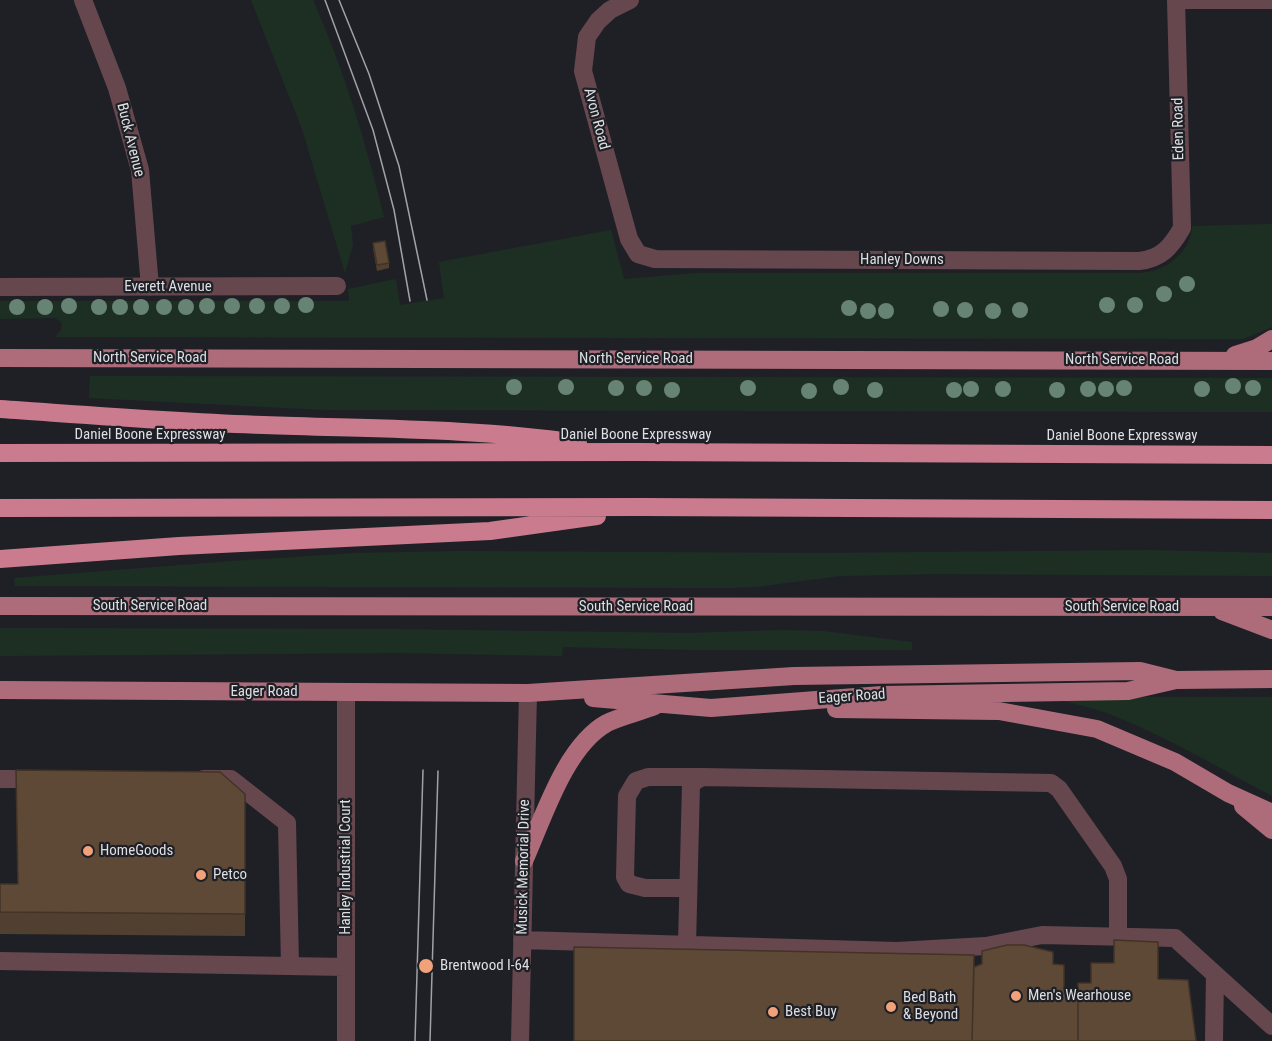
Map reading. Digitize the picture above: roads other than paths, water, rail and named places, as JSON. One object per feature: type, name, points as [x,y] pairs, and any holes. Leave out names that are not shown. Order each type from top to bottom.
[{"type":"highway","points":[[0,409],[200,422],[451,432],[549,439],[637,452]]},
{"type":"highway","name":"Daniel Boone Expressway","points":[[0,453],[637,452],[1272,455]]},
{"type":"highway","points":[[0,508],[643,507],[1272,510]]},
{"type":"highway","points":[[0,559],[179,546],[490,531],[565,522],[643,507]]},
{"type":"main road","points":[[1217,361],[1257,348],[1272,339]]},
{"type":"main road","name":"North Service Road","points":[[0,358],[1272,361]]},
{"type":"main road","name":"South Service Road","points":[[0,606],[1272,607]]},
{"type":"main road","points":[[1212,608],[1272,630]]},
{"type":"main road","name":"Eager Road","points":[[0,690],[528,693],[794,676],[1140,671],[1176,680]]},
{"type":"main road","name":"Eager Road","points":[[528,693],[711,708],[882,695],[1128,691],[1176,680],[1272,679]]},
{"type":"main road","points":[[524,861],[571,758],[585,741],[607,723],[663,704]]},
{"type":"main road","points":[[711,708],[999,711],[1097,729],[1175,762],[1228,793],[1272,813]]},
{"type":"main road","points":[[1228,793],[1272,831]]},
{"type":"street","name":"Buck Avenue","points":[[83,0],[117,88],[140,171],[150,287]]},
{"type":"street","name":"Avon Road","points":[[630,0],[610,10],[598,21],[587,37],[583,71],[629,239],[638,254]]},
{"type":"street","name":"Eden Road","points":[[1163,252],[1175,240],[1182,228],[1176,0]]},
{"type":"street","points":[[1182,0],[1272,0]]},
{"type":"street","name":"Hanley Downs","points":[[638,254],[655,259],[1139,261],[1153,260],[1163,252]]},
{"type":"street","name":"Everett Avenue","points":[[0,287],[337,286]]},
{"type":"street","name":"Hanley Industrial Court","points":[[346,692],[346,1041]]},
{"type":"street","name":"Musick Memorial Drive","points":[[520,1041],[528,693]]},
{"type":"street","points":[[688,888],[645,888],[629,884],[625,877],[627,796],[636,781],[648,777],[702,777],[1051,783],[1059,789],[1113,866],[1118,879],[1118,937]]},
{"type":"street","points":[[687,945],[691,784],[702,777]]},
{"type":"street","points":[[185,779],[231,778],[287,823],[290,966]]},
{"type":"street","points":[[0,779],[58,779]]},
{"type":"street","points":[[522,940],[897,951],[986,946],[1042,935],[1175,938],[1272,1026]]},
{"type":"street","points":[[0,962],[346,967]]},
{"type":"street","points":[[1214,1041],[1215,975]]},
{"type":"tram line","points":[[325,0],[373,130],[394,210],[410,301]]},
{"type":"tram line","points":[[339,0],[369,74],[399,166],[427,300]]},
{"type":"tram line","points":[[415,1041],[423,770]]},
{"type":"tram line","points":[[430,1041],[438,771]]},
{"type":"place","name":"HomeGoods","points":[[88,851]]},
{"type":"place","name":"Petco","points":[[201,875]]},
{"type":"place","name":"Brentwood I-64","points":[[426,966]]},
{"type":"place","name":"Men's Wearhouse","points":[[1016,996]]},
{"type":"place","name":"Bed Bath & Beyond","points":[[891,1007]]},
{"type":"place","name":"Best Buy","points":[[773,1012]]}]
